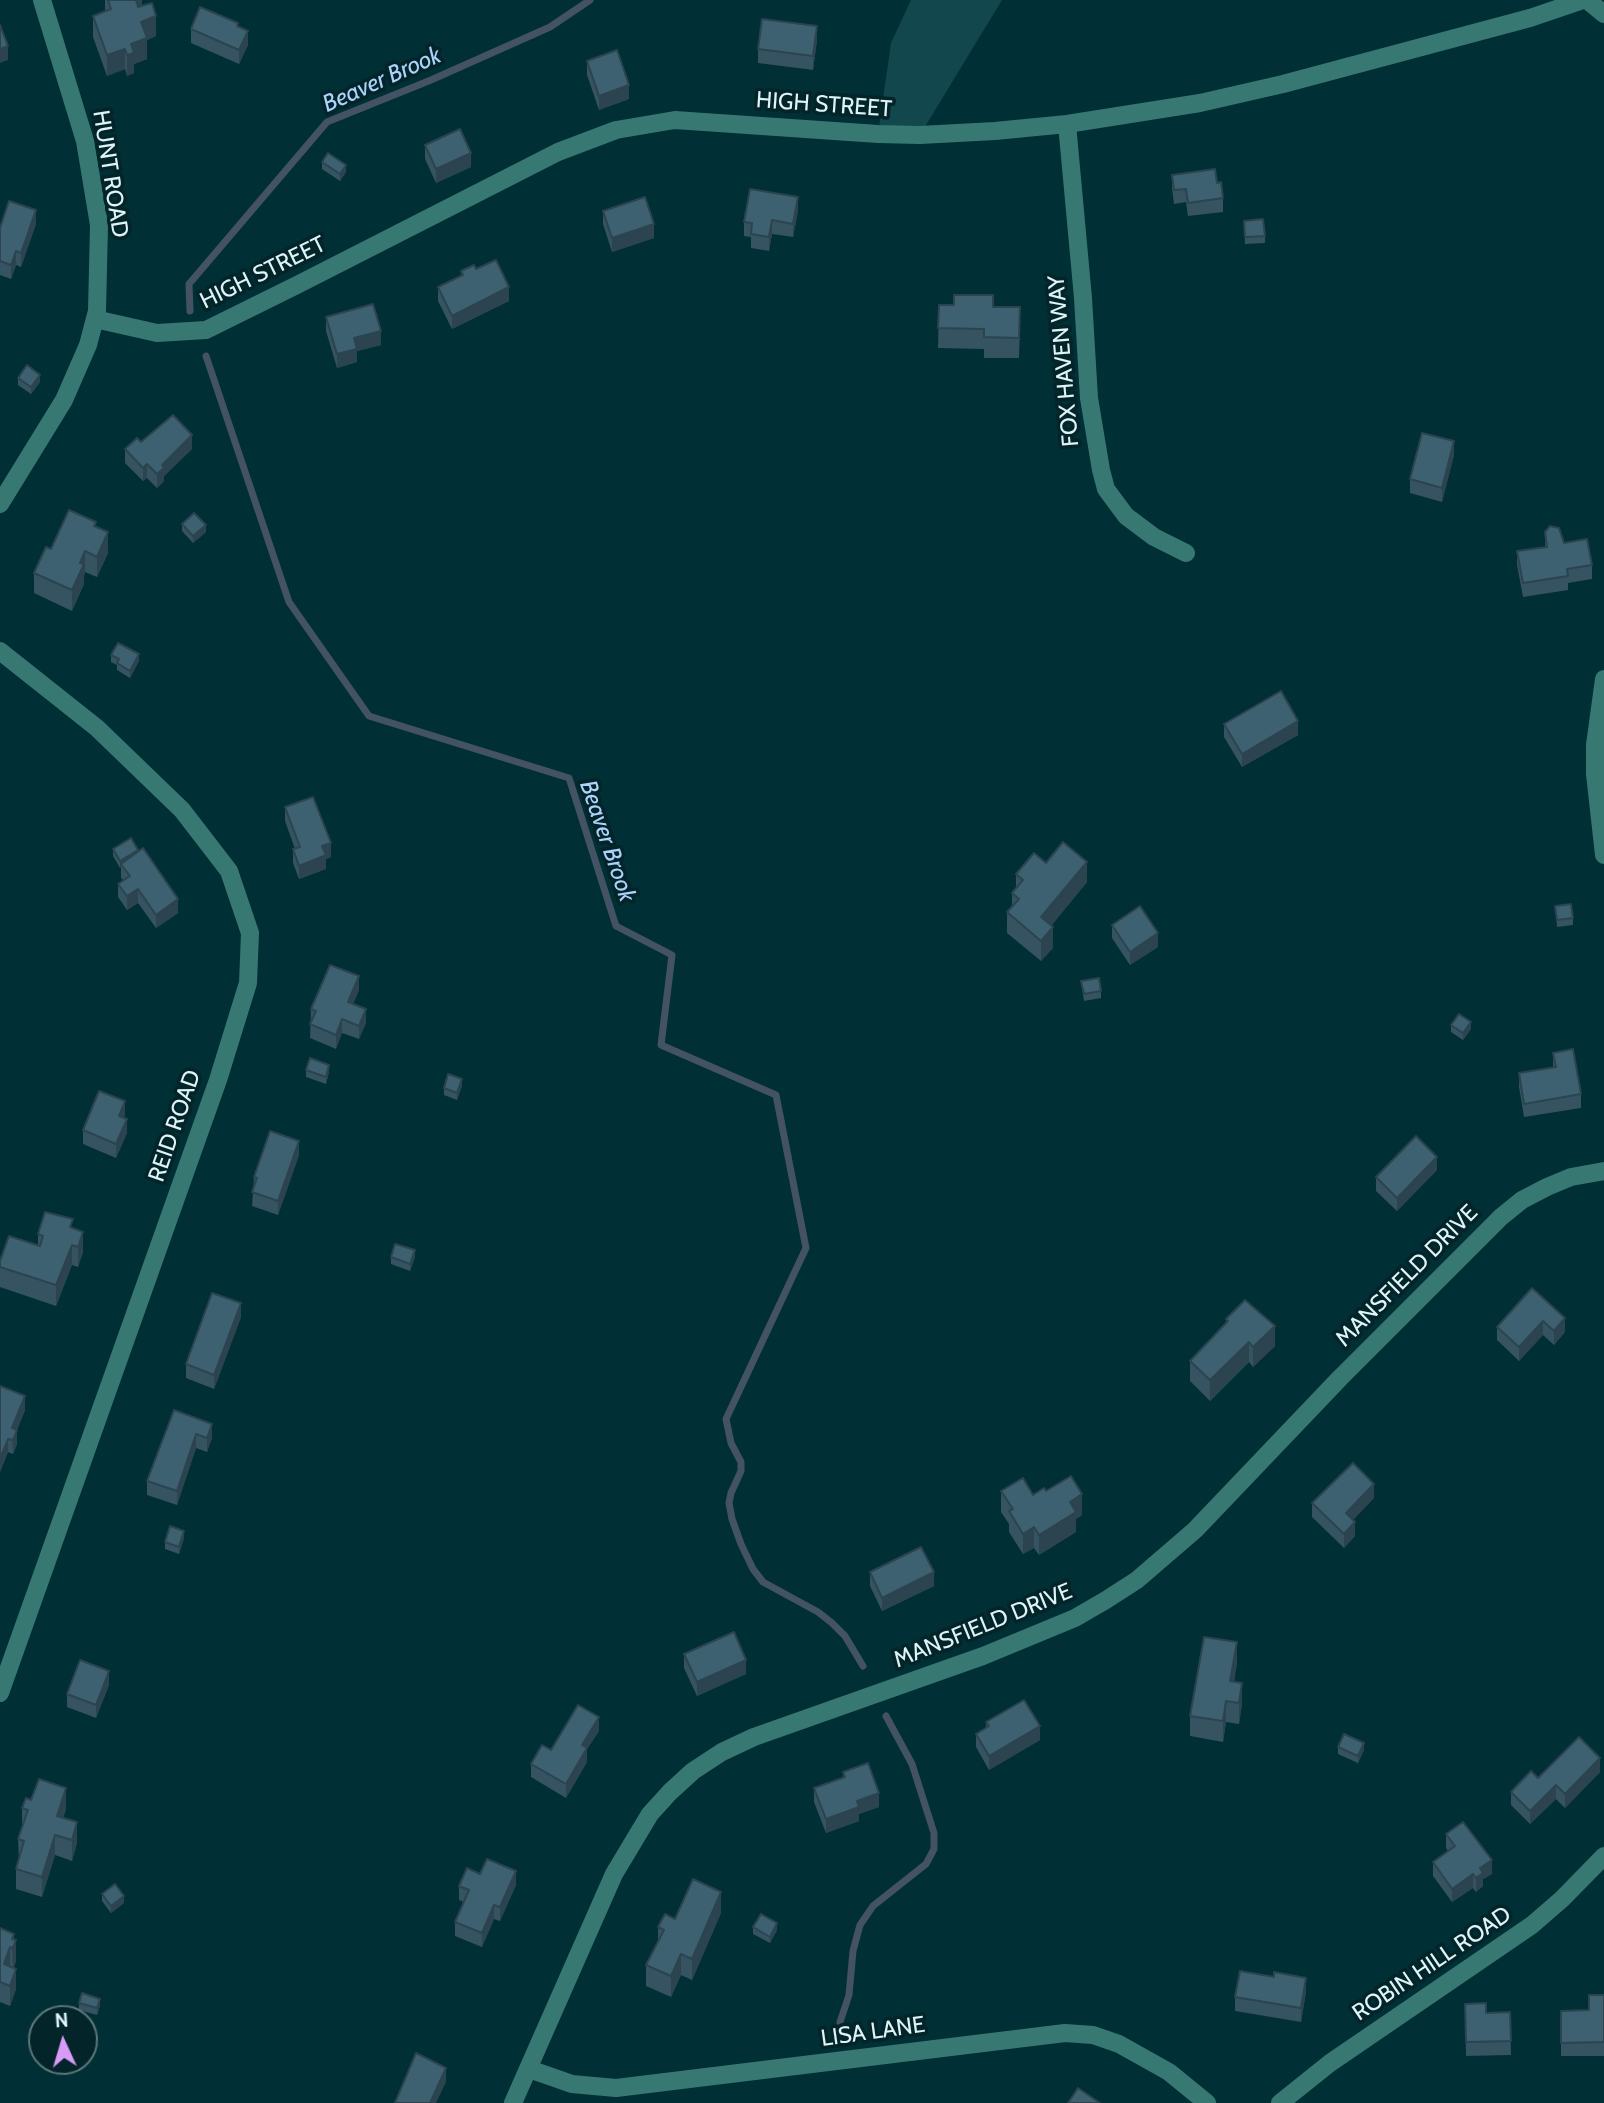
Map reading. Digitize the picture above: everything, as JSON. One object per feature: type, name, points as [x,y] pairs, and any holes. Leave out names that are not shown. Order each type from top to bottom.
[{"type":"street","name":"HUNT ROAD","points":[[0,504],[64,400],[88,345],[97,311],[99,225],[85,141],[42,0]]},
{"type":"street","name":"HIGH STREET","points":[[95,319],[157,334],[206,330],[558,152],[616,130],[644,124],[675,120],[709,121],[920,135],[1067,124],[1178,107],[1283,84],[1530,18],[1585,0]]},
{"type":"street","points":[[1585,0],[1604,14]]},
{"type":"street","name":"FOX HAVEN WAY","points":[[1067,124],[1089,397],[1101,470],[1107,489],[1126,516],[1154,537],[1186,553]]},
{"type":"street","name":"REID ROAD","points":[[0,651],[97,728],[182,810],[229,871],[250,933],[248,983],[218,1080],[0,1693]]},
{"type":"street","points":[[1604,679],[1595,774],[1604,855]]},
{"type":"street","name":"MANSFIELD DRIVE","points":[[513,2103],[626,1852],[650,1814],[693,1771],[722,1752],[754,1737],[995,1651],[1075,1618],[1106,1601],[1136,1580],[1195,1530],[1340,1378],[1501,1217],[1522,1200],[1547,1187],[1571,1177],[1604,1171]]},
{"type":"street","name":"ROBIN HILL ROAD","points":[[1280,2103],[1330,2063],[1532,1925],[1604,1856]]},
{"type":"street","name":"LISA LANE","points":[[529,2069],[572,2084],[616,2088],[1065,2033],[1093,2035],[1119,2044],[1169,2072],[1207,2103]]},
{"type":"shaded area","points":[[911,0],[1002,0],[920,135],[878,134],[891,43]]},
{"type":"building","points":[[108,0],[136,0],[138,7],[152,3],[156,16],[141,22],[147,38],[131,44],[134,53],[127,55],[125,49],[107,55],[93,16],[111,9]]},
{"type":"building","points":[[200,7],[238,23],[237,26],[248,31],[239,50],[191,29]]},
{"type":"building","points":[[762,19],[817,26],[813,56],[758,49]]},
{"type":"building","points":[[0,25],[8,46],[0,49]]},
{"type":"building","points":[[617,50],[629,85],[599,96],[587,61]]},
{"type":"building","points":[[460,129],[471,153],[436,169],[425,145]]},
{"type":"building","points":[[328,153],[346,165],[340,174],[322,162]]},
{"type":"building","points":[[1215,169],[1217,183],[1221,182],[1223,198],[1188,203],[1186,189],[1174,190],[1172,175]]},
{"type":"building","points":[[750,189],[798,197],[793,224],[772,220],[769,237],[751,234],[752,223],[744,222]]},
{"type":"building","points":[[645,197],[654,224],[612,238],[603,211]]},
{"type":"building","points":[[9,201],[36,210],[21,253],[16,251],[11,265],[0,261],[0,228]]},
{"type":"building","points":[[1263,219],[1265,236],[1245,237],[1244,221]]},
{"type":"building","points":[[496,260],[509,287],[452,316],[438,287],[463,275],[461,271],[474,265],[476,269]]},
{"type":"building","points":[[954,295],[993,295],[993,307],[1020,307],[1019,338],[984,337],[984,329],[938,328],[939,305],[954,305]]},
{"type":"building","points":[[373,304],[381,331],[354,338],[357,349],[337,354],[326,317]]},
{"type":"building","points":[[27,365],[40,375],[31,387],[18,378]]},
{"type":"building","points":[[173,415],[192,435],[162,465],[164,468],[157,474],[147,464],[143,468],[125,449],[137,438],[141,442]]},
{"type":"building","points":[[1422,433],[1454,441],[1442,488],[1410,479]]},
{"type":"building","points":[[69,510],[96,522],[94,526],[108,532],[97,557],[85,551],[80,563],[84,564],[72,590],[34,573],[46,547],[51,549]]},
{"type":"building","points":[[194,513],[206,525],[193,536],[182,524]]},
{"type":"building","points":[[1550,526],[1559,528],[1564,543],[1587,539],[1592,565],[1567,569],[1568,576],[1523,583],[1517,551],[1547,547],[1545,532]]},
{"type":"building","points":[[118,643],[139,654],[130,671],[117,663],[119,659],[111,655]]},
{"type":"building","points":[[1281,691],[1298,721],[1242,754],[1224,724]]},
{"type":"building","points":[[313,797],[331,843],[322,846],[326,855],[299,866],[293,849],[300,847],[285,807]]},
{"type":"building","points":[[131,838],[138,850],[120,861],[113,849]]},
{"type":"building","points":[[1063,842],[1087,862],[1041,917],[1053,927],[1041,941],[1007,912],[1019,899],[1012,893],[1023,880],[1016,874],[1034,853],[1046,863]]},
{"type":"building","points":[[143,848],[178,899],[156,915],[138,889],[127,896],[118,884],[130,876],[121,864]]},
{"type":"building","points":[[1571,904],[1573,918],[1557,920],[1555,906]]},
{"type":"building","points":[[1140,906],[1158,933],[1130,952],[1112,925]]},
{"type":"building","points":[[330,965],[359,976],[348,1002],[366,1009],[359,1026],[342,1019],[336,1035],[310,1024],[316,1011],[311,1009]]},
{"type":"building","points":[[1099,978],[1101,991],[1084,994],[1081,981]]},
{"type":"building","points":[[1459,1014],[1471,1022],[1463,1033],[1451,1025]]},
{"type":"building","points":[[1573,1049],[1581,1094],[1524,1104],[1519,1073],[1556,1067],[1553,1053]]},
{"type":"building","points":[[310,1058],[329,1065],[326,1077],[306,1070]]},
{"type":"building","points":[[448,1074],[462,1079],[457,1093],[444,1088]]},
{"type":"building","points":[[99,1091],[125,1101],[119,1116],[127,1119],[116,1144],[83,1130]]},
{"type":"building","points":[[270,1131],[299,1141],[278,1201],[252,1192],[257,1178],[254,1177]]},
{"type":"building","points":[[1416,1136],[1437,1157],[1397,1198],[1376,1177]]},
{"type":"building","points":[[45,1212],[73,1219],[70,1227],[83,1232],[78,1247],[72,1245],[56,1285],[0,1267],[9,1236],[40,1246],[43,1236],[38,1234]]},
{"type":"building","points":[[395,1244],[415,1250],[410,1264],[391,1257]]},
{"type":"building","points":[[1532,1288],[1565,1318],[1554,1331],[1543,1321],[1519,1347],[1497,1327]]},
{"type":"building","points":[[212,1293],[241,1303],[214,1375],[186,1364]]},
{"type":"building","points":[[1245,1300],[1275,1326],[1253,1347],[1249,1342],[1210,1380],[1190,1361]]},
{"type":"building","points":[[0,1386],[25,1396],[12,1428],[17,1430],[13,1440],[8,1439],[0,1459]]},
{"type":"building","points":[[174,1410],[212,1424],[207,1438],[196,1434],[177,1491],[147,1481]]},
{"type":"building","points":[[1353,1463],[1374,1484],[1346,1513],[1355,1522],[1344,1534],[1312,1503]]},
{"type":"building","points":[[1071,1476],[1082,1494],[1070,1502],[1076,1512],[1039,1535],[1034,1527],[1023,1534],[1009,1511],[1013,1509],[1001,1491],[1023,1478],[1033,1495],[1044,1488],[1046,1491]]},
{"type":"building","points":[[170,1526],[184,1531],[179,1547],[165,1542]]},
{"type":"building","points":[[921,1547],[934,1572],[882,1598],[870,1572]]},
{"type":"building","points":[[734,1632],[746,1660],[697,1682],[684,1654]]},
{"type":"building","points":[[1204,1637],[1237,1642],[1230,1681],[1242,1683],[1239,1703],[1226,1701],[1223,1721],[1190,1716]]},
{"type":"building","points":[[80,1660],[109,1671],[96,1705],[67,1694]]},
{"type":"building","points":[[1024,1700],[1040,1726],[989,1756],[976,1734],[989,1726],[986,1722]]},
{"type":"building","points":[[578,1705],[599,1717],[582,1745],[587,1748],[566,1784],[531,1764],[542,1745],[551,1750]]},
{"type":"building","points":[[1344,1734],[1364,1743],[1358,1756],[1338,1747]]},
{"type":"building","points":[[1579,1737],[1600,1758],[1565,1794],[1556,1785],[1530,1811],[1511,1792],[1531,1771],[1538,1778]]},
{"type":"building","points":[[868,1763],[879,1793],[857,1801],[859,1807],[826,1819],[814,1788],[845,1777],[843,1772]]},
{"type":"building","points":[[39,1779],[66,1788],[57,1816],[77,1822],[72,1840],[55,1835],[42,1877],[16,1869],[24,1841],[18,1839],[28,1810],[22,1808],[26,1798],[31,1800]]},
{"type":"building","points":[[1463,1822],[1492,1860],[1480,1868],[1483,1873],[1476,1878],[1473,1874],[1452,1889],[1433,1862],[1455,1846],[1446,1834]]},
{"type":"building","points":[[487,1859],[516,1871],[500,1907],[494,1905],[482,1933],[455,1922],[469,1890],[459,1886],[467,1868],[480,1874]]},
{"type":"building","points":[[693,1879],[721,1892],[692,1959],[681,1954],[671,1976],[646,1965],[664,1930],[658,1927],[665,1914],[675,1919]]},
{"type":"building","points":[[115,1884],[124,1896],[111,1906],[102,1894]]},
{"type":"building","points":[[761,1914],[777,1923],[770,1937],[753,1927]]},
{"type":"building","points":[[0,1928],[14,1934],[12,1939],[16,1940],[13,1948],[10,1947],[4,1964],[16,1969],[10,1986],[0,1982]]},
{"type":"building","points":[[1240,1971],[1274,1977],[1274,1972],[1306,1978],[1301,2008],[1235,1997]]},
{"type":"building","points":[[82,1993],[100,1999],[98,2005],[79,2003]]},
{"type":"building","points":[[1589,1995],[1604,1995],[1604,2042],[1561,2043],[1561,2011],[1589,2010]]},
{"type":"building","points":[[1486,2003],[1486,2013],[1510,2012],[1511,2041],[1466,2042],[1465,2004]]},
{"type":"building","points":[[416,2053],[446,2068],[430,2103],[395,2103]]},
{"type":"building","points":[[1078,2088],[1100,2103],[1068,2103]]},
{"type":"waterway","name":"Beaver Brook","points":[[190,311],[189,284],[327,122],[431,80],[550,27],[590,0]]},
{"type":"waterway","name":"Beaver Brook","points":[[206,356],[289,602],[369,716],[569,778],[616,926],[672,955],[661,1045],[776,1095],[806,1248],[726,1419],[731,1443],[741,1462],[741,1471],[729,1503],[741,1544],[753,1569],[763,1582],[818,1612],[832,1623],[845,1636],[863,1666]]},
{"type":"waterway","name":"Beaver Brook","points":[[840,2022],[849,1995],[853,1951],[860,1925],[873,1906],[926,1864],[934,1849],[934,1833],[912,1764],[886,1716]]}]
